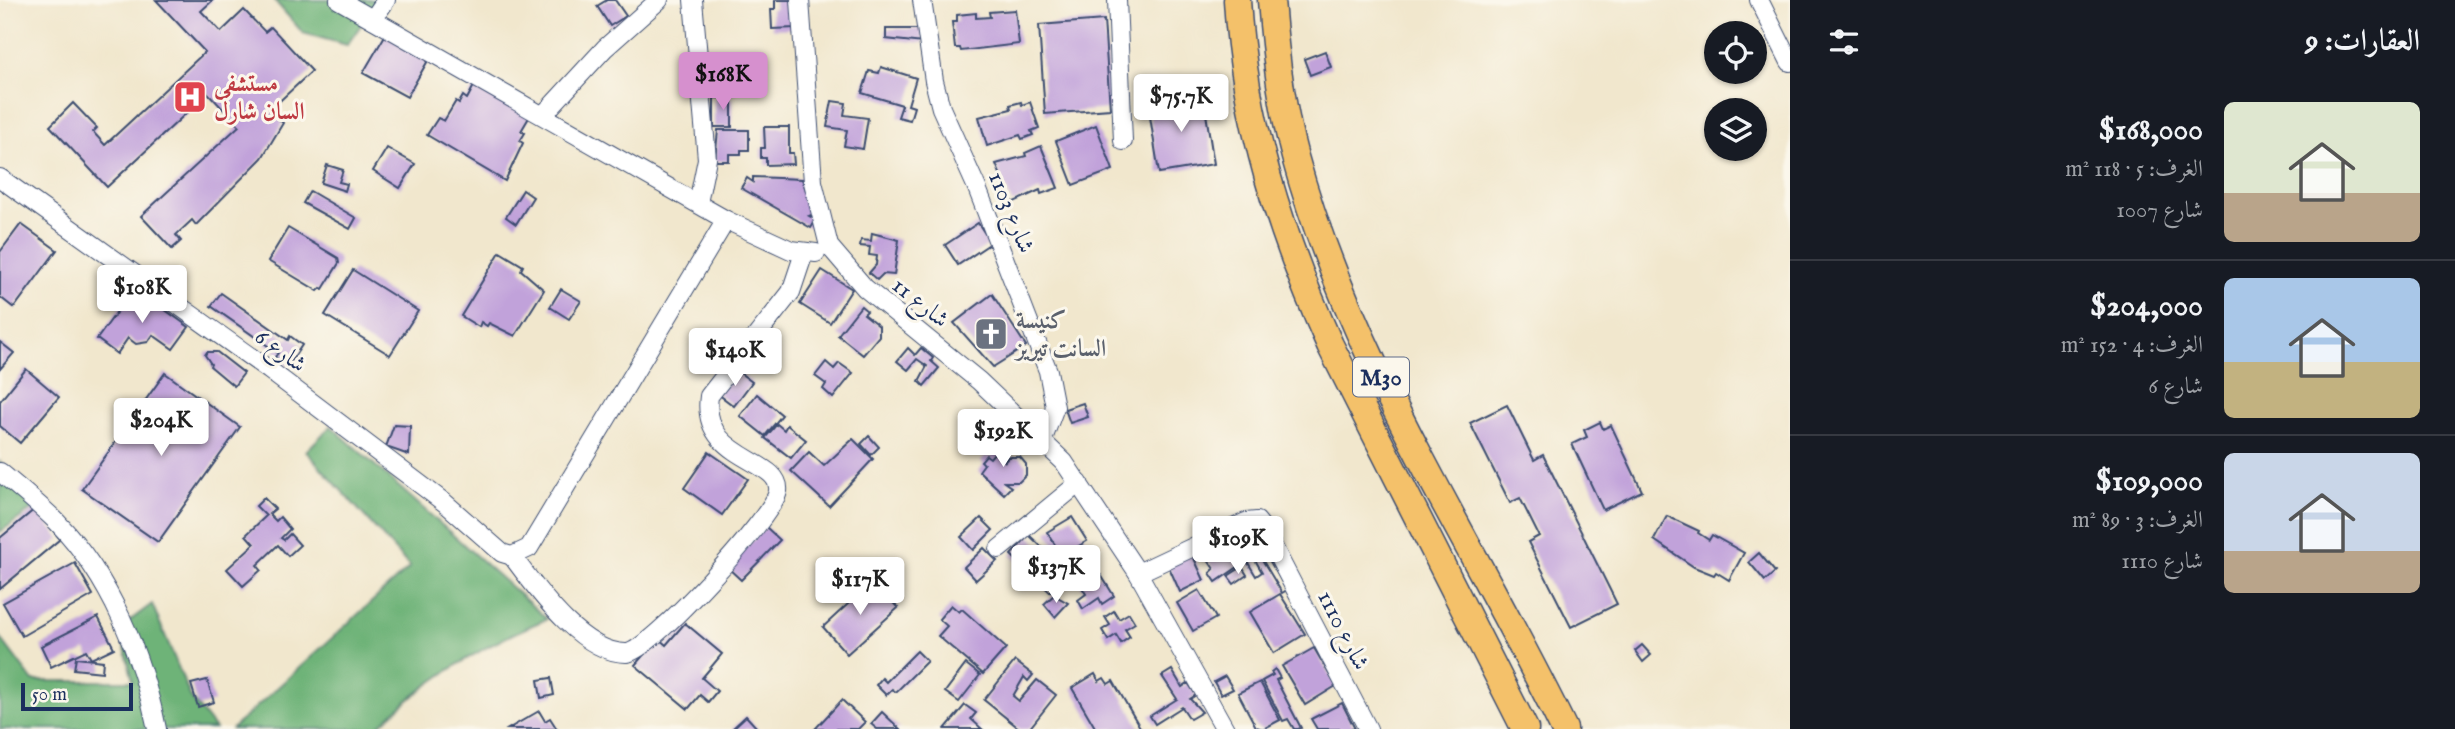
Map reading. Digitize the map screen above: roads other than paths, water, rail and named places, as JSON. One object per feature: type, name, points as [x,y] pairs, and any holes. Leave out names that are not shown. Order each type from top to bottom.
[{"type":"highway","name":"M30","points":[[1237,0],[1250,97],[1270,189],[1304,287],[1329,345],[1525,729]]},
{"type":"highway","name":"M30","points":[[1270,0],[1280,92],[1294,155],[1343,298],[1564,729]]},
{"type":"street","points":[[339,0],[544,114],[726,220],[804,253],[818,252],[829,247]]},
{"type":"street","points":[[373,19],[386,0]]},
{"type":"street","points":[[544,114],[605,48],[659,0]]},
{"type":"street","points":[[693,0],[707,159],[698,203]]},
{"type":"street","name":"شارع 11","points":[[800,0],[813,182],[829,247],[865,288],[979,381],[1043,439],[1079,483],[1138,573],[1225,729]]},
{"type":"street","name":"شارع 1103","points":[[922,0],[934,81],[942,108],[977,188],[1048,371],[1055,407],[1043,439]]},
{"type":"street","points":[[1117,0],[1123,141]]},
{"type":"street","points":[[1759,0],[1790,62]]},
{"type":"street","name":"شارع 6","points":[[0,178],[269,370],[445,503],[502,553],[512,556],[544,599],[582,634],[598,646],[625,653],[632,652],[652,638],[699,593],[744,542],[775,501],[778,491],[774,477],[727,446],[710,427],[706,413],[709,396],[791,292],[804,253]]},
{"type":"street","points":[[512,556],[528,548],[726,220]]},
{"type":"street","points":[[0,472],[56,522],[99,577],[119,612],[134,650],[157,729]]},
{"type":"street","points":[[999,550],[1079,483]]},
{"type":"street","name":"شارع 1110","points":[[1138,573],[1246,522],[1257,521],[1265,531],[1368,729]]},
{"type":"place","name":"مستشفى السان شارل","points":[[190,97]]},
{"type":"place","name":"كنيسة السانت تيريز","points":[[991,334]]}]
